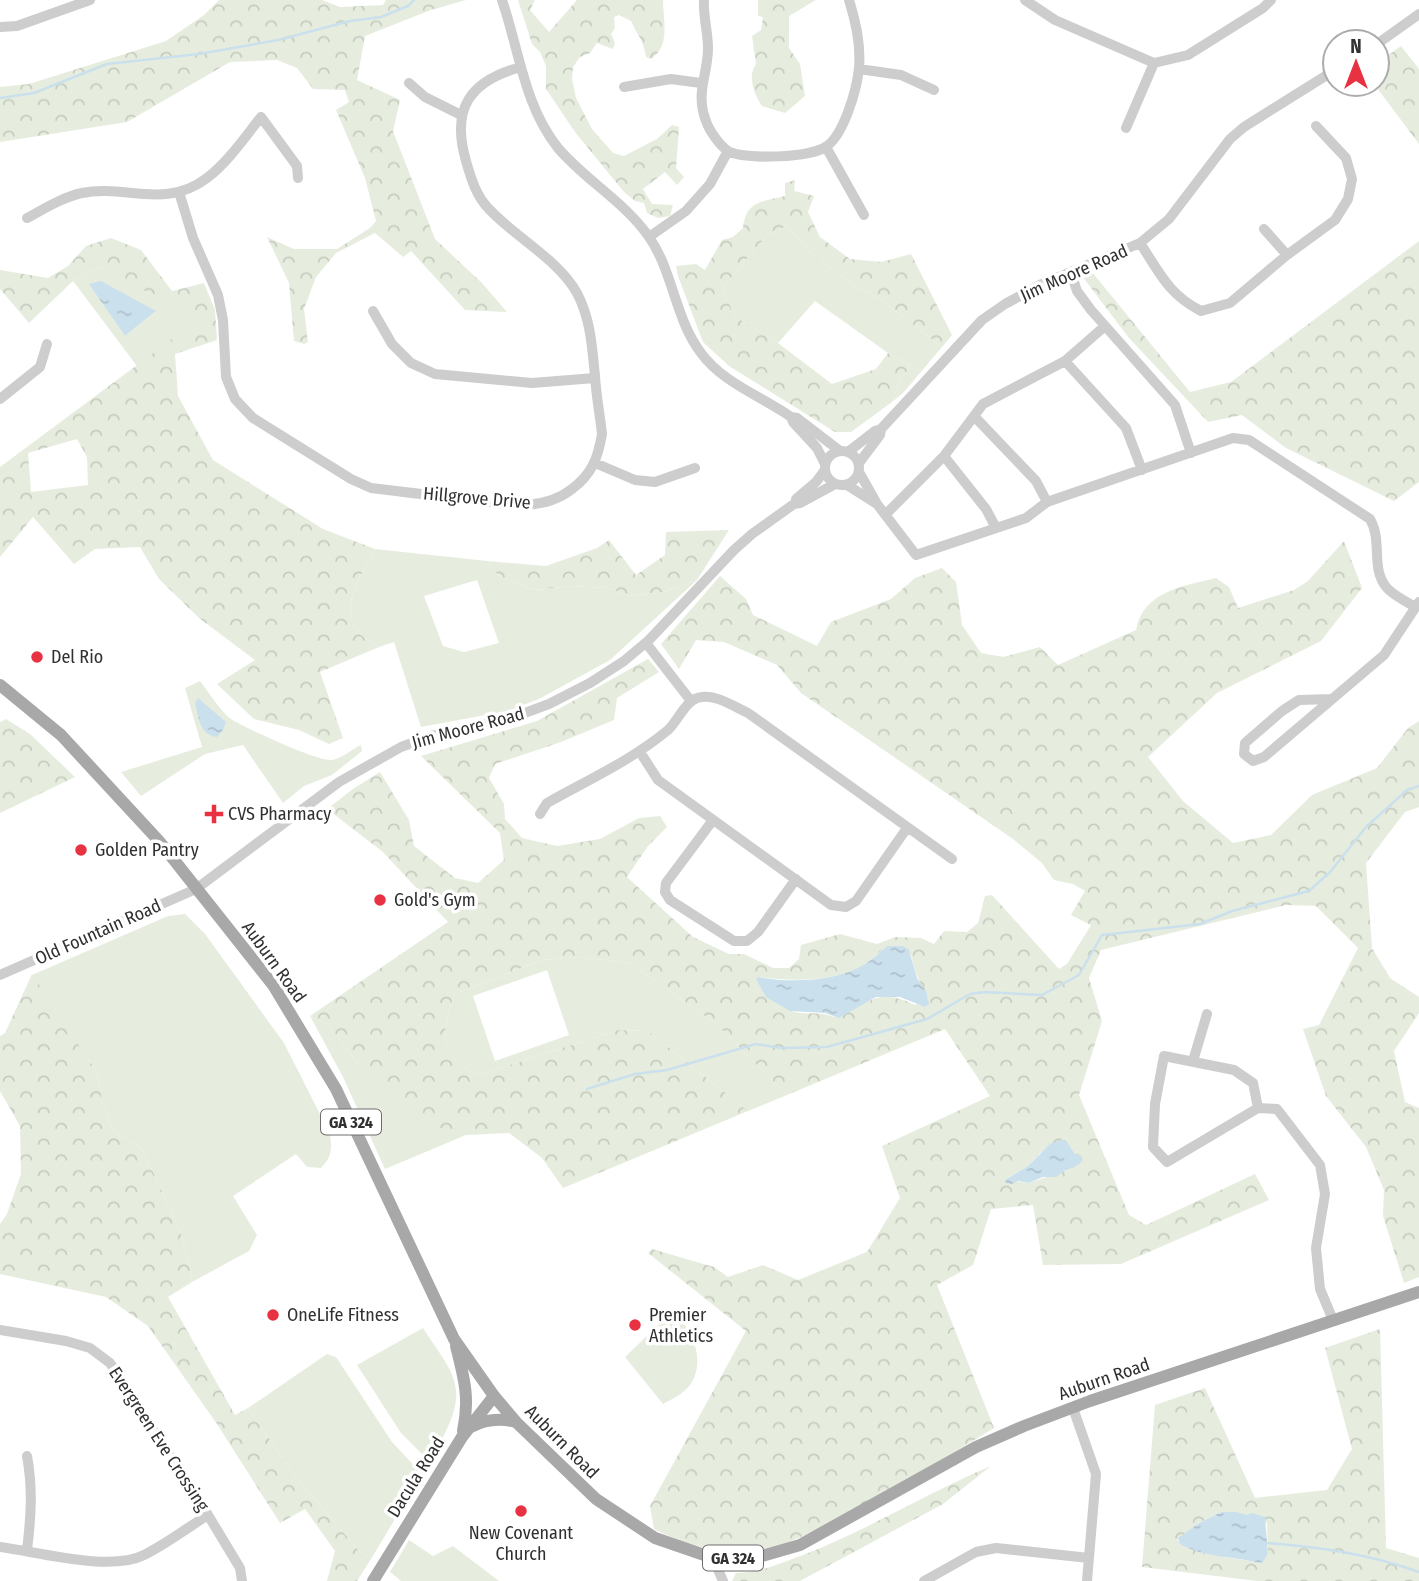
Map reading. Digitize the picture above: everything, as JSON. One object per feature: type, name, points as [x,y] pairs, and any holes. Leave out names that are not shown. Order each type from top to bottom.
[{"type":"main road","name":"Auburn Road","points":[[0,685],[61,735],[159,841],[273,985],[336,1089],[454,1339],[494,1395],[516,1422],[579,1484],[618,1515],[655,1538],[713,1558],[755,1558],[800,1545],[976,1447],[1024,1426],[1419,1292]]},
{"type":"main road","points":[[454,1339],[467,1391],[465,1433]]},
{"type":"main road","name":"Dacula Road","points":[[373,1581],[465,1433],[494,1395]]},
{"type":"main road","points":[[465,1433],[481,1421],[516,1422]]},
{"type":"street","points":[[0,27],[17,26],[90,0]]},
{"type":"street","points":[[502,0],[534,107],[549,135],[569,160],[649,237],[700,352],[718,372],[791,417],[797,418],[844,451],[859,468],[877,504],[916,555],[1026,518],[1047,502],[1233,438],[1249,440],[1370,519],[1376,530],[1378,576],[1388,590],[1417,604],[1384,655],[1264,757],[1253,761],[1244,754],[1245,743],[1290,706],[1300,700],[1332,699]]},
{"type":"street","points":[[704,0],[708,49],[701,83],[701,104],[707,124],[728,151],[753,157],[806,153],[826,147],[837,135],[846,118],[859,69],[856,24],[849,0]]},
{"type":"street","points":[[1025,0],[1055,20],[1154,63],[1188,55],[1263,8],[1271,0]]},
{"type":"street","points":[[1391,34],[1419,14]]},
{"type":"street","points":[[1126,128],[1154,63]]},
{"type":"street","points":[[521,67],[498,73],[480,85],[461,115],[460,136],[472,182],[487,208],[558,270],[576,291],[588,317],[602,434],[595,463],[635,480],[655,482],[695,468]]},
{"type":"street","points":[[859,69],[901,75],[934,90]]},
{"type":"street","points":[[624,87],[671,79],[701,83]]},
{"type":"street","name":"Jim Moore Road","points":[[844,451],[881,429],[982,320],[1023,295],[1140,243],[1169,219],[1230,139],[1244,127],[1321,79]]},
{"type":"street","points":[[409,83],[425,97],[461,115]]},
{"type":"street","points":[[27,218],[82,193],[155,196],[178,192],[207,179],[261,117],[296,166],[298,178]]},
{"type":"street","points":[[1140,243],[1182,301],[1201,310],[1230,303],[1287,255],[1335,220],[1348,199],[1352,178],[1346,158],[1316,126]]},
{"type":"street","points":[[826,147],[864,215]]},
{"type":"street","points":[[649,237],[686,211],[710,184],[728,151]]},
{"type":"street","name":"Hillgrove Drive","points":[[178,192],[193,238],[218,295],[223,320],[226,377],[235,399],[253,418],[351,479],[371,488],[524,506],[557,500],[586,478],[595,463]]},
{"type":"street","points":[[1264,229],[1287,255]]},
{"type":"street","points":[[1071,273],[1077,291],[1175,405],[1191,453]]},
{"type":"street","points":[[373,312],[392,344],[411,363],[435,374],[532,383],[595,378]]},
{"type":"street","points":[[886,514],[944,456],[983,404],[1065,361],[1105,326]]},
{"type":"street","points":[[1,396],[40,367],[47,344]]},
{"type":"street","points":[[1065,361],[1126,428],[1142,470]]},
{"type":"street","points":[[974,416],[1036,481],[1047,502]]},
{"type":"street","points":[[791,417],[817,449],[828,479],[835,484],[847,485],[877,504]]},
{"type":"street","name":"Jim Moore Road","points":[[859,468],[881,429]]},
{"type":"street","points":[[825,467],[831,454],[844,451]]},
{"type":"street","points":[[944,456],[986,509],[996,528]]},
{"type":"street","name":"Jim Moore Road","points":[[196,889],[339,782],[401,747],[431,736],[506,720],[549,704],[590,683],[646,643],[734,550],[794,503],[816,482],[825,467]]},
{"type":"street","points":[[847,485],[853,481],[859,468]]},
{"type":"street","name":"Jim Moore Road","points":[[794,503],[800,503],[835,484]]},
{"type":"street","points":[[646,643],[691,701]]},
{"type":"street","points":[[540,814],[547,803],[640,752],[671,727],[691,701],[701,696],[714,698],[748,713],[952,859]]},
{"type":"street","points":[[640,752],[658,780],[831,905],[846,907],[856,901],[907,828]]},
{"type":"street","points":[[713,820],[666,883],[665,892],[670,900],[734,941],[747,942],[758,932],[796,879]]},
{"type":"street","name":"Old Fountain Road","points":[[0,975],[196,889]]},
{"type":"street","points":[[1193,1061],[1207,1014]]},
{"type":"street","points":[[1258,1108],[1253,1083],[1234,1070],[1164,1056],[1155,1104],[1153,1147],[1167,1162],[1258,1108],[1277,1109],[1320,1165],[1325,1194],[1316,1248],[1320,1289],[1332,1320]]},
{"type":"street","name":"Evergreen Eve Crossing","points":[[0,1330],[66,1341],[90,1348],[110,1363],[208,1515],[240,1568],[243,1581]]},
{"type":"street","points":[[1073,1408],[1096,1474],[1087,1581]]},
{"type":"street","points":[[27,1456],[32,1483],[32,1506],[27,1550]]},
{"type":"street","points":[[0,1547],[95,1562],[119,1563],[143,1556],[208,1515]]},
{"type":"street","points":[[924,1581],[976,1552],[996,1548],[1089,1558]]},
{"type":"street","points":[[713,1558],[723,1581]]},
{"type":"green space","points":[[219,0],[322,0],[340,7],[383,5],[386,0],[466,0],[431,10],[365,36],[357,80],[400,100],[393,131],[435,239],[482,283],[507,312],[465,310],[411,251],[403,257],[375,233],[336,253],[316,277],[304,309],[308,342],[304,344],[294,341],[289,283],[267,237],[294,249],[337,249],[370,228],[376,221],[365,178],[336,110],[349,102],[345,90],[313,89],[297,68],[277,60],[230,62],[127,122],[0,142],[0,87],[29,84],[166,41],[204,15]]},
{"type":"green space","points":[[518,0],[535,0],[530,10],[549,32],[577,0],[663,0],[664,40],[657,54],[651,59],[646,57],[642,41],[631,21],[619,15],[614,17],[615,28],[611,34],[615,43],[613,49],[597,43],[590,53],[580,57],[573,67],[572,79],[576,98],[592,129],[613,153],[624,156],[657,139],[672,125],[679,127],[676,168],[684,177],[677,185],[665,172],[643,189],[652,204],[673,205],[670,216],[658,218],[647,213],[644,203],[635,201],[624,192],[575,132],[546,89],[546,66],[540,52],[532,44]]},
{"type":"green space","points":[[758,0],[816,0],[789,16],[789,48],[800,64],[805,96],[785,113],[762,106],[753,85],[752,74],[756,64],[752,36],[761,30],[763,17],[758,16]]},
{"type":"green space","points":[[1401,46],[1419,69],[1419,144],[1384,98],[1391,98],[1391,53]]},
{"type":"green space","points":[[795,180],[794,191],[814,196],[808,212],[820,237],[850,259],[881,262],[911,254],[952,335],[942,347],[879,298],[854,286],[810,252],[787,226],[768,234],[723,287],[734,316],[778,343],[832,384],[876,369],[888,353],[911,365],[900,381],[892,402],[851,432],[835,432],[729,366],[703,342],[678,276],[676,266],[696,264],[705,270],[722,240],[733,237],[743,228],[752,207],[762,201],[785,196],[785,183]]},
{"type":"green space","points":[[787,226],[810,252],[854,286],[879,298],[942,347],[892,402],[900,381],[911,365],[888,353],[815,301],[778,343],[734,316],[723,287],[768,234]]},
{"type":"green space","points":[[111,238],[141,250],[172,291],[204,283],[215,310],[217,340],[175,354],[178,396],[213,460],[323,529],[375,549],[354,591],[351,614],[353,624],[360,634],[379,647],[320,672],[343,738],[329,744],[299,730],[254,719],[217,684],[255,660],[199,618],[159,579],[140,547],[95,549],[74,564],[33,517],[0,557],[0,467],[199,319],[99,267],[73,281],[29,323],[0,289],[0,270],[48,278],[68,266],[86,246]],"holes":[[[77,439],[87,457],[88,485],[31,492],[28,453]]]},
{"type":"green space","points":[[1419,241],[1419,482],[1394,501],[1286,448],[1242,415],[1208,422],[1129,338],[1082,276],[1092,272],[1190,392],[1231,382]]},
{"type":"green space","points":[[99,267],[200,319],[137,366],[73,281]],"holes":[[[90,284],[155,311],[125,336]]]},
{"type":"green space","points":[[729,530],[697,580],[664,592],[630,596],[608,588],[573,586],[534,590],[499,576],[487,561],[546,566],[597,548],[609,540],[636,575],[665,555],[666,532]]},
{"type":"green space","points":[[1344,541],[1362,588],[1321,641],[1217,693],[1148,757],[1183,801],[1233,843],[1271,835],[1312,795],[1377,768],[1408,728],[1419,721],[1419,807],[1405,812],[1366,863],[1372,948],[1390,978],[1419,997],[1419,1013],[1394,1051],[1405,1102],[1419,1108],[1419,1277],[1404,1283],[1383,1216],[1384,1190],[1366,1147],[1326,1096],[1303,1029],[1319,1025],[1358,948],[1316,906],[1286,905],[1101,950],[1089,978],[1102,1021],[1079,1095],[1129,1215],[1146,1225],[1255,1174],[1269,1200],[1121,1264],[1043,1265],[1033,1205],[991,1209],[973,1265],[937,1285],[994,1428],[851,1511],[785,1544],[749,1552],[721,1551],[693,1545],[654,1529],[650,1506],[746,1331],[648,1253],[652,1249],[714,1267],[728,1277],[763,1265],[798,1280],[867,1252],[900,1198],[882,1146],[990,1096],[945,1029],[787,1095],[715,1023],[630,963],[578,957],[542,960],[455,994],[446,1021],[446,1039],[453,1056],[462,1066],[480,1075],[618,1030],[648,1031],[748,1111],[563,1188],[542,1158],[509,1133],[466,1135],[408,1119],[358,1064],[329,1025],[310,1016],[448,922],[383,852],[327,809],[380,772],[409,820],[414,846],[455,878],[478,883],[504,860],[500,833],[421,756],[537,721],[648,659],[659,672],[617,698],[614,720],[561,742],[495,764],[489,778],[504,804],[505,819],[522,838],[557,846],[600,839],[639,818],[660,816],[667,827],[648,846],[627,877],[693,937],[729,954],[744,954],[773,968],[789,968],[799,959],[801,945],[840,934],[877,944],[895,937],[921,938],[934,944],[944,931],[967,932],[978,923],[985,896],[992,895],[1059,969],[1067,964],[1091,925],[1071,915],[1085,891],[1073,884],[1054,880],[1042,863],[1013,839],[801,693],[777,665],[724,642],[696,640],[679,669],[661,644],[720,576],[746,599],[753,615],[817,646],[831,622],[891,599],[915,578],[942,568],[956,582],[962,625],[981,653],[1003,657],[1040,647],[1058,665],[1136,630],[1147,607],[1167,592],[1178,588],[1216,578],[1229,587],[1238,608],[1294,590],[1308,581]],"holes":[[[887,946],[904,947],[908,950],[928,999],[915,1005],[901,999],[881,997],[834,1017],[800,1013],[781,1004],[758,977],[799,980],[841,975],[865,964]],[[1066,1140],[1075,1154],[1067,1170],[1029,1183],[1005,1180],[1028,1166],[1040,1153]]]},
{"type":"green space","points":[[375,549],[487,561],[499,576],[534,590],[573,586],[608,588],[630,596],[664,592],[697,580],[610,660],[539,699],[507,711],[421,727],[394,642],[379,647],[362,636],[353,624],[351,603],[354,591]],"holes":[[[477,580],[499,643],[464,652],[443,646],[424,596]]]},
{"type":"green space","points":[[200,681],[227,716],[282,744],[312,756],[332,760],[361,745],[362,751],[332,775],[304,786],[283,803],[243,745],[205,754],[141,796],[121,772],[202,747],[185,688]]},
{"type":"green space","points":[[6,719],[30,734],[75,777],[0,813],[0,722]]},
{"type":"green space","points":[[185,914],[205,934],[284,1043],[330,1134],[331,1144],[329,1156],[321,1168],[307,1167],[296,1154],[233,1196],[257,1235],[249,1251],[192,1282],[181,1233],[141,1148],[113,1131],[103,1105],[97,1072],[32,975],[168,916]]},
{"type":"green space","points":[[578,957],[630,963],[715,1023],[787,1095],[748,1111],[648,1031],[618,1030],[480,1075],[462,1066],[453,1056],[446,1040],[446,1021],[455,994],[542,960]],"holes":[[[547,970],[569,1035],[495,1061],[473,996]]]},
{"type":"green space","points":[[32,974],[97,1072],[103,1105],[113,1131],[141,1148],[181,1233],[192,1282],[168,1297],[235,1415],[248,1408],[295,1476],[360,1552],[371,1559],[357,1581],[327,1581],[335,1551],[305,1509],[280,1523],[217,1424],[148,1326],[106,1297],[0,1274],[0,1224],[7,1214],[21,1174],[20,1126],[0,1091],[0,1036],[5,1033]]},
{"type":"green space","points":[[310,1016],[329,1025],[358,1064],[408,1118],[466,1135],[385,1169],[343,1077]]},
{"type":"green space","points":[[673,1311],[686,1326],[695,1345],[697,1366],[690,1385],[663,1404],[625,1357]]},
{"type":"green space","points":[[423,1328],[448,1366],[456,1389],[452,1416],[438,1448],[427,1459],[401,1433],[357,1365]]},
{"type":"green space","points":[[1380,1329],[1386,1548],[1419,1558],[1419,1581],[1257,1581],[1142,1567],[1155,1405],[1205,1388],[1255,1498],[1327,1490],[1352,1449],[1325,1348]],"holes":[[[1221,1512],[1237,1512],[1267,1523],[1268,1553],[1259,1563],[1206,1553],[1177,1540],[1199,1523]]]},
{"type":"green space","points":[[327,1354],[336,1357],[392,1442],[422,1474],[371,1559],[360,1552],[295,1476],[248,1408]]},
{"type":"green space","points":[[991,1466],[943,1504],[800,1581],[732,1581],[736,1573],[770,1567],[827,1545]]},
{"type":"green space","points":[[409,1540],[433,1556],[453,1546],[499,1581],[401,1581],[390,1572]]},
{"type":"water","points":[[101,281],[156,311],[125,336],[89,284]]},
{"type":"water","points":[[198,698],[226,722],[217,737],[211,736],[203,729],[195,703]]},
{"type":"water","points":[[887,946],[903,946],[909,950],[917,978],[926,991],[929,1004],[925,1007],[900,997],[876,997],[839,1018],[825,1013],[790,1011],[766,997],[756,979],[827,978],[854,970]]},
{"type":"water","points":[[1066,1140],[1075,1154],[1081,1156],[1082,1161],[1079,1164],[1057,1177],[1043,1177],[1029,1183],[1006,1183],[1005,1180],[1028,1166],[1050,1144]]},
{"type":"water","points":[[1221,1512],[1247,1515],[1252,1513],[1265,1517],[1268,1553],[1263,1562],[1209,1554],[1180,1544],[1178,1538]]},
{"type":"waterway","points":[[0,98],[34,93],[107,64],[199,54],[278,40],[350,21],[381,17],[408,6],[414,0]]},
{"type":"waterway","points":[[587,1089],[635,1074],[667,1070],[756,1044],[782,1048],[827,1047],[927,1019],[970,994],[985,992],[1042,995],[1079,975],[1102,935],[1200,924],[1232,911],[1309,891],[1331,871],[1366,827],[1407,790],[1419,786]]},
{"type":"waterway","points":[[1267,1543],[1344,1552],[1419,1572]]},
{"type":"place","name":"Del Rio","points":[[37,657]]},
{"type":"place","name":"CVS Pharmacy","points":[[214,814]]},
{"type":"place","name":"Golden Pantry","points":[[81,850]]},
{"type":"place","name":"Gold's Gym","points":[[380,900]]},
{"type":"place","name":"OneLife Fitness","points":[[273,1315]]},
{"type":"place","name":"Premier Athletics","points":[[635,1325]]},
{"type":"place","name":"New Covenant Church","points":[[521,1511]]}]
